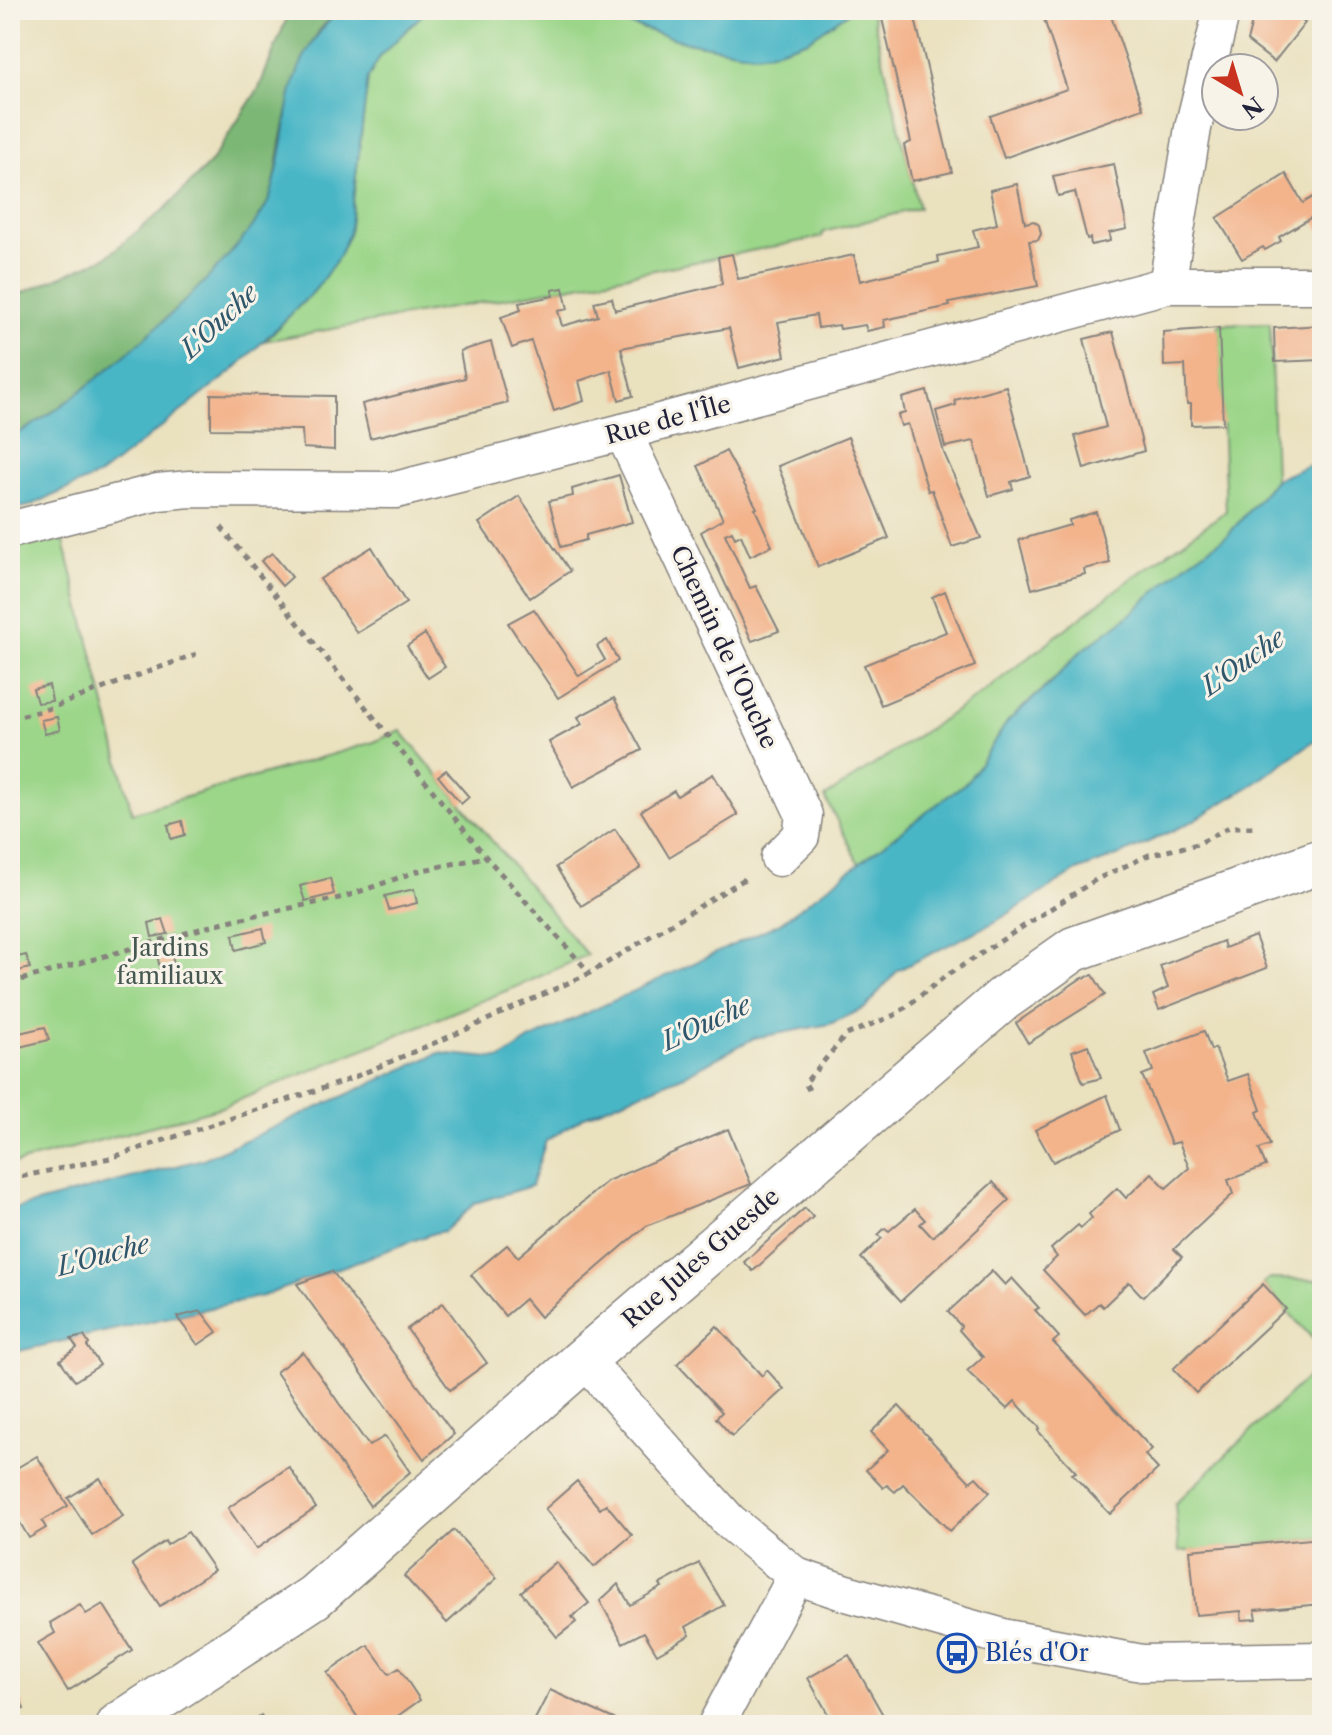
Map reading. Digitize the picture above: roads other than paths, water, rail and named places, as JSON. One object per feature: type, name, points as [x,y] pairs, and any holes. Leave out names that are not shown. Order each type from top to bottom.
[{"type":"street","points":[[1167,285],[1193,128],[1222,10]]},
{"type":"street","name":"Rue de l'Île","points":[[10,530],[158,492],[190,489],[396,490],[1167,285],[1322,285]]},
{"type":"street","name":"Chemin de l'Ouche","points":[[623,432],[804,815],[801,836],[779,858]]},
{"type":"street","name":"Rue Jules Guesde","points":[[119,1725],[314,1597],[584,1359],[1003,999],[1074,949],[1322,861]]},
{"type":"street","points":[[584,1359],[729,1521],[796,1576],[1007,1638],[1142,1663],[1322,1660]]},
{"type":"street","points":[[716,1725],[796,1576]]},
{"type":"water","name":"L'Ouche","points":[[340,10],[427,10],[381,55],[368,78],[349,233],[338,258],[315,290],[234,370],[100,475],[29,506],[10,510],[10,437],[37,423],[72,398],[155,329],[231,253],[257,220],[271,194],[297,75],[320,32]]},
{"type":"water","points":[[582,10],[852,10],[808,40],[771,52],[753,54],[686,42]]},
{"type":"water","name":"L'Ouche","points":[[1322,459],[1322,735],[1254,784],[1191,822],[1125,853],[1077,871],[995,922],[898,970],[865,1008],[830,1024],[754,1038],[687,1074],[587,1115],[546,1141],[531,1186],[475,1203],[445,1231],[263,1296],[10,1353],[10,1210],[203,1159],[439,1053],[501,1059],[529,1040],[780,923],[968,781],[1008,721],[1080,652],[1127,617],[1188,563],[1227,536],[1275,480]]},
{"type":"place","name":"Blés d'Or","points":[[957,1653]]},
{"type":"park label","name":"Jardins familiaux","points":[[170,962]]}]
